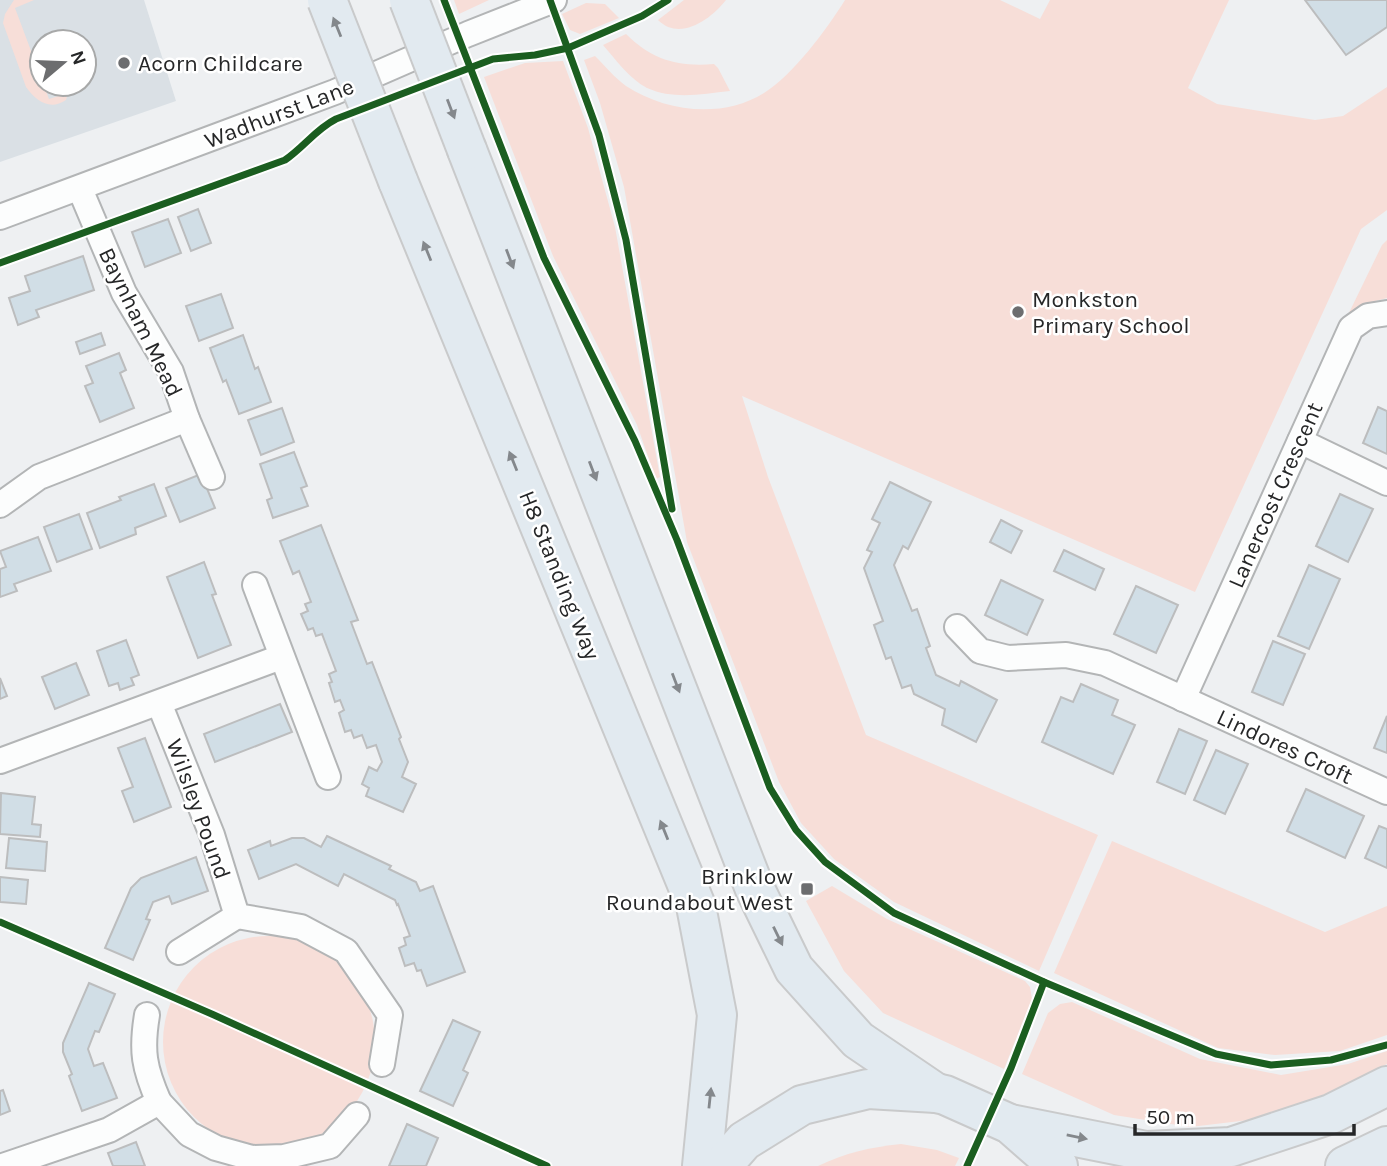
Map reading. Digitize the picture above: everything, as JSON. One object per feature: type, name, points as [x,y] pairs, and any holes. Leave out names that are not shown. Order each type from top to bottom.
[{"type":"highway","name":"H8 Standing Way","points":[[327,0],[398,181],[696,906],[717,1015],[702,1166]]},
{"type":"highway","points":[[409,0],[755,889],[794,969],[858,1040],[941,1094],[1010,1124],[1146,1151],[1231,1147],[1331,1114],[1387,1086]]},
{"type":"highway","points":[[722,1166],[744,1141],[802,1105],[868,1089],[941,1094]]},
{"type":"highway","points":[[1010,1124],[1058,1166]]},
{"type":"highway","points":[[1345,1166],[1387,1146]]},
{"type":"street","name":"Wadhurst Lane","points":[[0,217],[335,92],[554,0]]},
{"type":"street","name":"Baynham Mead","points":[[0,505],[38,477],[187,419],[172,372],[124,293],[80,189]]},
{"type":"street","name":"Lanercost Crescent","points":[[1183,699],[1351,328],[1368,316],[1387,313]]},
{"type":"street","points":[[187,419],[212,477]]},
{"type":"street","points":[[1300,441],[1387,484]]},
{"type":"street","points":[[255,585],[328,777]]},
{"type":"street","name":"Lindores Croft","points":[[957,627],[980,651],[1008,658],[1066,655],[1105,663],[1387,792]]},
{"type":"street","points":[[0,761],[281,657]]},
{"type":"street","name":"Wilsley Pound","points":[[159,703],[212,835],[237,916]]},
{"type":"street","points":[[179,952],[237,916],[301,927],[346,951],[390,1015],[382,1064]]},
{"type":"street","points":[[147,1014],[143,1042],[147,1075],[159,1102],[189,1134],[216,1148],[252,1158],[284,1157],[330,1146],[357,1115]]},
{"type":"street","points":[[3,1166],[109,1130],[159,1102]]},
{"type":"shaded area","name":"Acorn Childcare","points":[[0,0],[144,0],[176,101],[0,162]]},
{"type":"shaded area","points":[[14,0],[34,0],[15,8],[28,43],[28,89],[3,23]]},
{"type":"shaded area","points":[[454,0],[489,0],[459,14]]},
{"type":"shaded area","points":[[684,0],[726,0],[704,20],[685,28],[676,29],[658,20]]},
{"type":"shaded area","name":"Monkston Primary School","points":[[845,0],[1000,0],[1040,19],[1050,0],[1229,0],[1188,88],[1217,104],[1315,120],[1343,116],[1387,87],[1387,210],[1361,229],[1195,592],[742,396],[768,477],[866,735],[1098,835],[1039,971],[894,902],[834,859],[801,823],[779,782],[687,542],[624,187],[600,103],[584,60],[595,56],[626,86],[659,102],[694,109],[730,107],[764,93],[786,75],[819,37]]},
{"type":"shaded area","points":[[586,3],[605,4],[619,18],[580,34],[570,30],[562,14]]},
{"type":"shaded area","points":[[626,34],[646,50],[666,60],[714,64],[730,91],[678,95],[647,88],[629,74],[603,45]]},
{"type":"shaded area","points":[[563,61],[588,128],[615,227],[660,477],[656,479],[637,425],[553,256],[484,77],[525,63]]},
{"type":"shaded area","points":[[37,98],[67,98],[54,105]]},
{"type":"shaded area","points":[[1387,240],[1387,298],[1364,304],[1346,319],[1382,245]]},
{"type":"shaded area","points":[[1112,841],[1325,932],[1387,906],[1387,1035],[1340,1051],[1275,1055],[1218,1048],[1054,973]]},
{"type":"shaded area","points":[[832,886],[887,919],[1025,981],[1030,987],[1032,999],[1004,1069],[883,1013],[844,971],[806,901]]},
{"type":"shaded area","points":[[269,936],[290,938],[309,944],[344,967],[367,1002],[373,1021],[373,1063],[367,1082],[344,1117],[309,1140],[290,1146],[269,1148],[248,1146],[229,1140],[194,1117],[171,1082],[165,1063],[163,1042],[165,1021],[171,1002],[194,967],[229,944],[248,938]]},
{"type":"shaded area","points":[[1072,1002],[1200,1059],[1281,1075],[1348,1064],[1387,1051],[1387,1064],[1309,1102],[1249,1120],[1190,1127],[1114,1115],[1022,1074],[1048,1013],[1060,1004]]},
{"type":"shaded area","points":[[901,1144],[937,1150],[959,1158],[955,1166],[818,1166],[858,1151]]},
{"type":"building","points":[[1305,0],[1387,0],[1387,27],[1346,55]]},
{"type":"building","points":[[198,209],[211,243],[191,251],[178,217]]},
{"type":"building","points":[[168,219],[181,253],[145,267],[132,232]]},
{"type":"building","points":[[83,256],[94,290],[36,310],[39,317],[18,325],[9,298],[30,291],[25,276]]},
{"type":"building","points":[[221,294],[233,328],[199,341],[186,306]]},
{"type":"building","points":[[101,333],[105,345],[80,354],[76,342]]},
{"type":"building","points":[[243,335],[271,402],[239,414],[210,348]]},
{"type":"building","points":[[119,353],[126,370],[120,373],[134,408],[100,422],[85,386],[93,383],[86,366]]},
{"type":"building","points":[[1378,407],[1387,411],[1387,454],[1363,443]]},
{"type":"building","points":[[282,408],[294,442],[261,455],[248,420]]},
{"type":"building","points":[[294,452],[307,486],[301,488],[308,506],[273,518],[267,500],[272,498],[260,464]]},
{"type":"building","points":[[201,474],[215,508],[180,522],[166,488]]},
{"type":"building","points":[[890,482],[931,502],[908,549],[903,546],[894,565],[912,611],[917,609],[930,646],[926,648],[936,675],[959,686],[961,681],[997,700],[976,742],[942,725],[945,709],[914,694],[911,685],[902,688],[891,657],[886,659],[874,625],[883,621],[864,568],[872,552],[867,550],[880,523],[872,519]]},
{"type":"building","points":[[154,484],[166,516],[135,528],[136,534],[100,548],[87,513]]},
{"type":"building","points":[[1340,494],[1373,509],[1348,562],[1316,546]]},
{"type":"building","points":[[79,514],[92,549],[57,562],[44,527]]},
{"type":"building","points":[[1001,520],[1022,531],[1011,553],[990,542]]},
{"type":"building","points":[[321,525],[358,620],[351,622],[367,664],[372,662],[401,737],[399,739],[408,762],[402,777],[416,784],[403,812],[366,796],[369,788],[362,784],[369,767],[377,771],[382,762],[376,745],[367,748],[362,735],[354,738],[351,730],[345,732],[339,713],[344,710],[340,700],[335,702],[329,683],[332,682],[329,674],[336,671],[322,634],[316,636],[313,628],[308,630],[301,614],[308,611],[305,604],[311,602],[299,571],[293,574],[280,541]]},
{"type":"building","points":[[38,537],[51,571],[14,584],[17,591],[0,597],[0,569],[6,567],[0,551]]},
{"type":"building","points":[[1064,550],[1104,569],[1095,590],[1054,571]]},
{"type":"building","points":[[204,562],[216,594],[212,595],[231,645],[198,658],[167,577]]},
{"type":"building","points":[[1309,565],[1340,579],[1309,649],[1278,636]]},
{"type":"building","points":[[1001,580],[1043,600],[1027,635],[985,615]]},
{"type":"building","points":[[1136,586],[1178,605],[1156,653],[1114,634]]},
{"type":"building","points":[[126,640],[139,675],[131,678],[134,685],[120,690],[118,683],[109,686],[97,651]]},
{"type":"building","points":[[1273,641],[1305,654],[1283,705],[1252,692]]},
{"type":"building","points":[[76,663],[89,695],[55,709],[42,677]]},
{"type":"building","points":[[0,678],[7,696],[0,699]]},
{"type":"building","points":[[1081,684],[1118,700],[1112,715],[1135,725],[1113,774],[1042,742],[1061,697],[1073,702]]},
{"type":"building","points":[[280,704],[292,732],[215,762],[204,734]]},
{"type":"building","points":[[1387,716],[1387,753],[1374,748]]},
{"type":"building","points":[[1179,729],[1207,741],[1185,794],[1157,782]]},
{"type":"building","points":[[145,738],[171,807],[134,822],[122,791],[133,787],[118,748]]},
{"type":"building","points":[[1216,750],[1248,764],[1225,814],[1194,800]]},
{"type":"building","points":[[1306,789],[1364,816],[1345,858],[1287,831]]},
{"type":"building","points":[[1,793],[35,797],[32,824],[41,825],[40,837],[0,834]]},
{"type":"building","points":[[1379,826],[1387,829],[1387,868],[1365,858]]},
{"type":"building","points":[[327,836],[391,866],[389,869],[416,882],[420,891],[433,886],[465,972],[427,986],[421,970],[417,971],[414,963],[405,966],[399,948],[406,945],[404,938],[410,936],[398,904],[344,874],[338,886],[296,864],[259,879],[248,850],[270,841],[271,846],[292,838],[304,838],[321,847]]},
{"type":"building","points":[[9,838],[47,842],[45,871],[6,868]]},
{"type":"building","points":[[196,857],[208,891],[172,904],[169,896],[153,902],[146,919],[150,920],[133,960],[105,948],[131,888],[141,878]]},
{"type":"building","points":[[0,877],[28,880],[26,904],[0,902]]},
{"type":"building","points":[[89,983],[115,994],[99,1032],[95,1031],[88,1049],[94,1066],[103,1063],[117,1098],[82,1111],[69,1076],[72,1074],[63,1052],[63,1043]]},
{"type":"building","points":[[453,1020],[480,1032],[463,1070],[468,1073],[453,1106],[420,1091]]},
{"type":"building","points":[[3,1090],[10,1111],[0,1115],[0,1091]]},
{"type":"building","points":[[407,1124],[438,1138],[426,1166],[389,1166]]},
{"type":"building","points":[[136,1142],[145,1166],[113,1166],[108,1153]]},
{"type":"cycle path","points":[[444,0],[544,258],[635,441],[677,540],[770,788],[796,830],[825,862],[894,913],[1044,982],[1216,1054],[1271,1065],[1331,1060],[1387,1045]]},
{"type":"cycle path","points":[[550,0],[599,135],[626,240],[672,509]]},
{"type":"cycle path","points":[[0,263],[285,160],[336,119],[493,59],[535,55],[568,48],[642,16],[668,0]]},
{"type":"cycle path","points":[[0,922],[214,1015],[547,1166]]},
{"type":"cycle path","points":[[967,1166],[1011,1068],[1044,982]]},
{"type":"place","name":"Acorn Childcare","points":[[124,63]]},
{"type":"place","name":"Monkston Primary School","points":[[1018,312]]},
{"type":"place","name":"Brinklow Roundabout West","points":[[807,889]]}]
